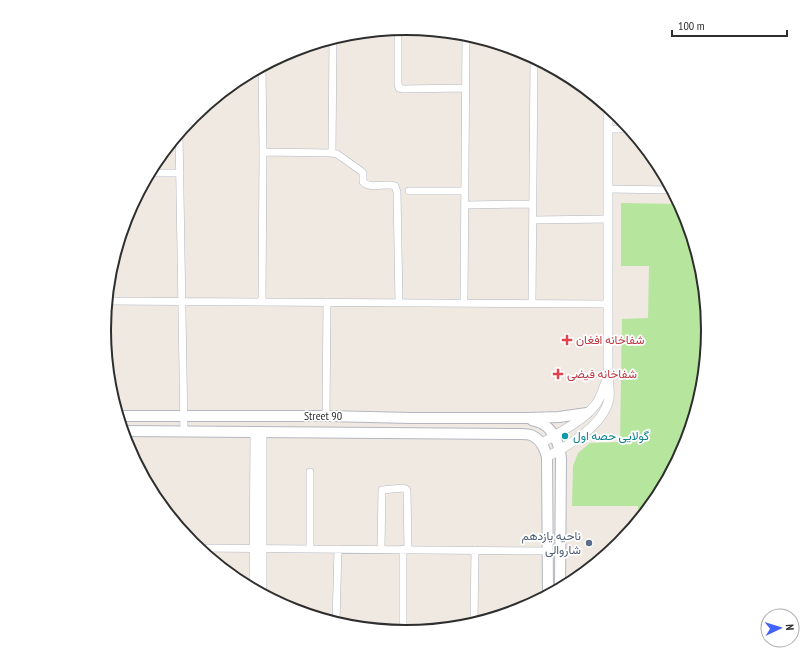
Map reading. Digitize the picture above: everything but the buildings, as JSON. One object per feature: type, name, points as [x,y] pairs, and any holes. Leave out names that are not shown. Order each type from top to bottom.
[{"type":"main road","name":"Street 90","points":[[124,416],[528,418],[588,414]]},
{"type":"main road","points":[[528,418],[543,424],[549,429],[560,450],[560,581]]},
{"type":"main road","name":"Street 90","points":[[129,431],[520,434],[533,436],[542,443]]},
{"type":"main road","points":[[542,443],[546,457],[548,588]]},
{"type":"street","points":[[398,35],[399,88],[465,88]]},
{"type":"street","points":[[464,303],[466,41]]},
{"type":"street","points":[[332,153],[333,44]]},
{"type":"street","points":[[532,304],[534,64]]},
{"type":"street","points":[[262,73],[262,302]]},
{"type":"street","points":[[546,457],[560,450],[597,422],[603,413],[610,391],[608,377],[608,114]]},
{"type":"street","points":[[608,129],[622,129]]},
{"type":"street","points":[[178,142],[184,431]]},
{"type":"street","points":[[263,152],[337,154],[363,173],[363,182],[368,186],[390,184],[395,186],[397,192],[400,303]]},
{"type":"street","points":[[157,173],[180,172]]},
{"type":"street","points":[[608,189],[665,190]]},
{"type":"street","points":[[409,191],[465,191]]},
{"type":"street","points":[[465,205],[533,204]]},
{"type":"street","points":[[533,220],[608,219]]},
{"type":"street","points":[[113,301],[608,304]]},
{"type":"street","points":[[326,416],[327,302]]},
{"type":"street","points":[[542,443],[588,414],[601,396],[608,377]]},
{"type":"street","points":[[259,432],[259,549],[262,587]]},
{"type":"street","points":[[310,472],[310,548]]},
{"type":"street","points":[[381,549],[382,490],[406,489],[403,625]]},
{"type":"street","points":[[207,548],[547,551]]},
{"type":"street","points":[[255,583],[259,549]]},
{"type":"street","points":[[336,616],[338,549]]},
{"type":"street","points":[[474,617],[475,550]]},
{"type":"green space","points":[[621,203],[673,204],[679,217],[691,254],[698,291],[701,330],[698,369],[691,406],[679,443],[661,478],[638,512],[638,506],[572,506],[573,466],[578,453],[590,443],[620,442],[622,319],[648,318],[649,266],[621,266]]},
{"type":"place","name":"شفاخانه افغان","points":[[567,340]]},
{"type":"place","name":"شفاخانه فیضی","points":[[558,374]]},
{"type":"place","name":"گولایی حصه اول","points":[[565,436]]},
{"type":"place","name":"ناحیه یازدهم شاروالی","points":[[589,543]]}]
